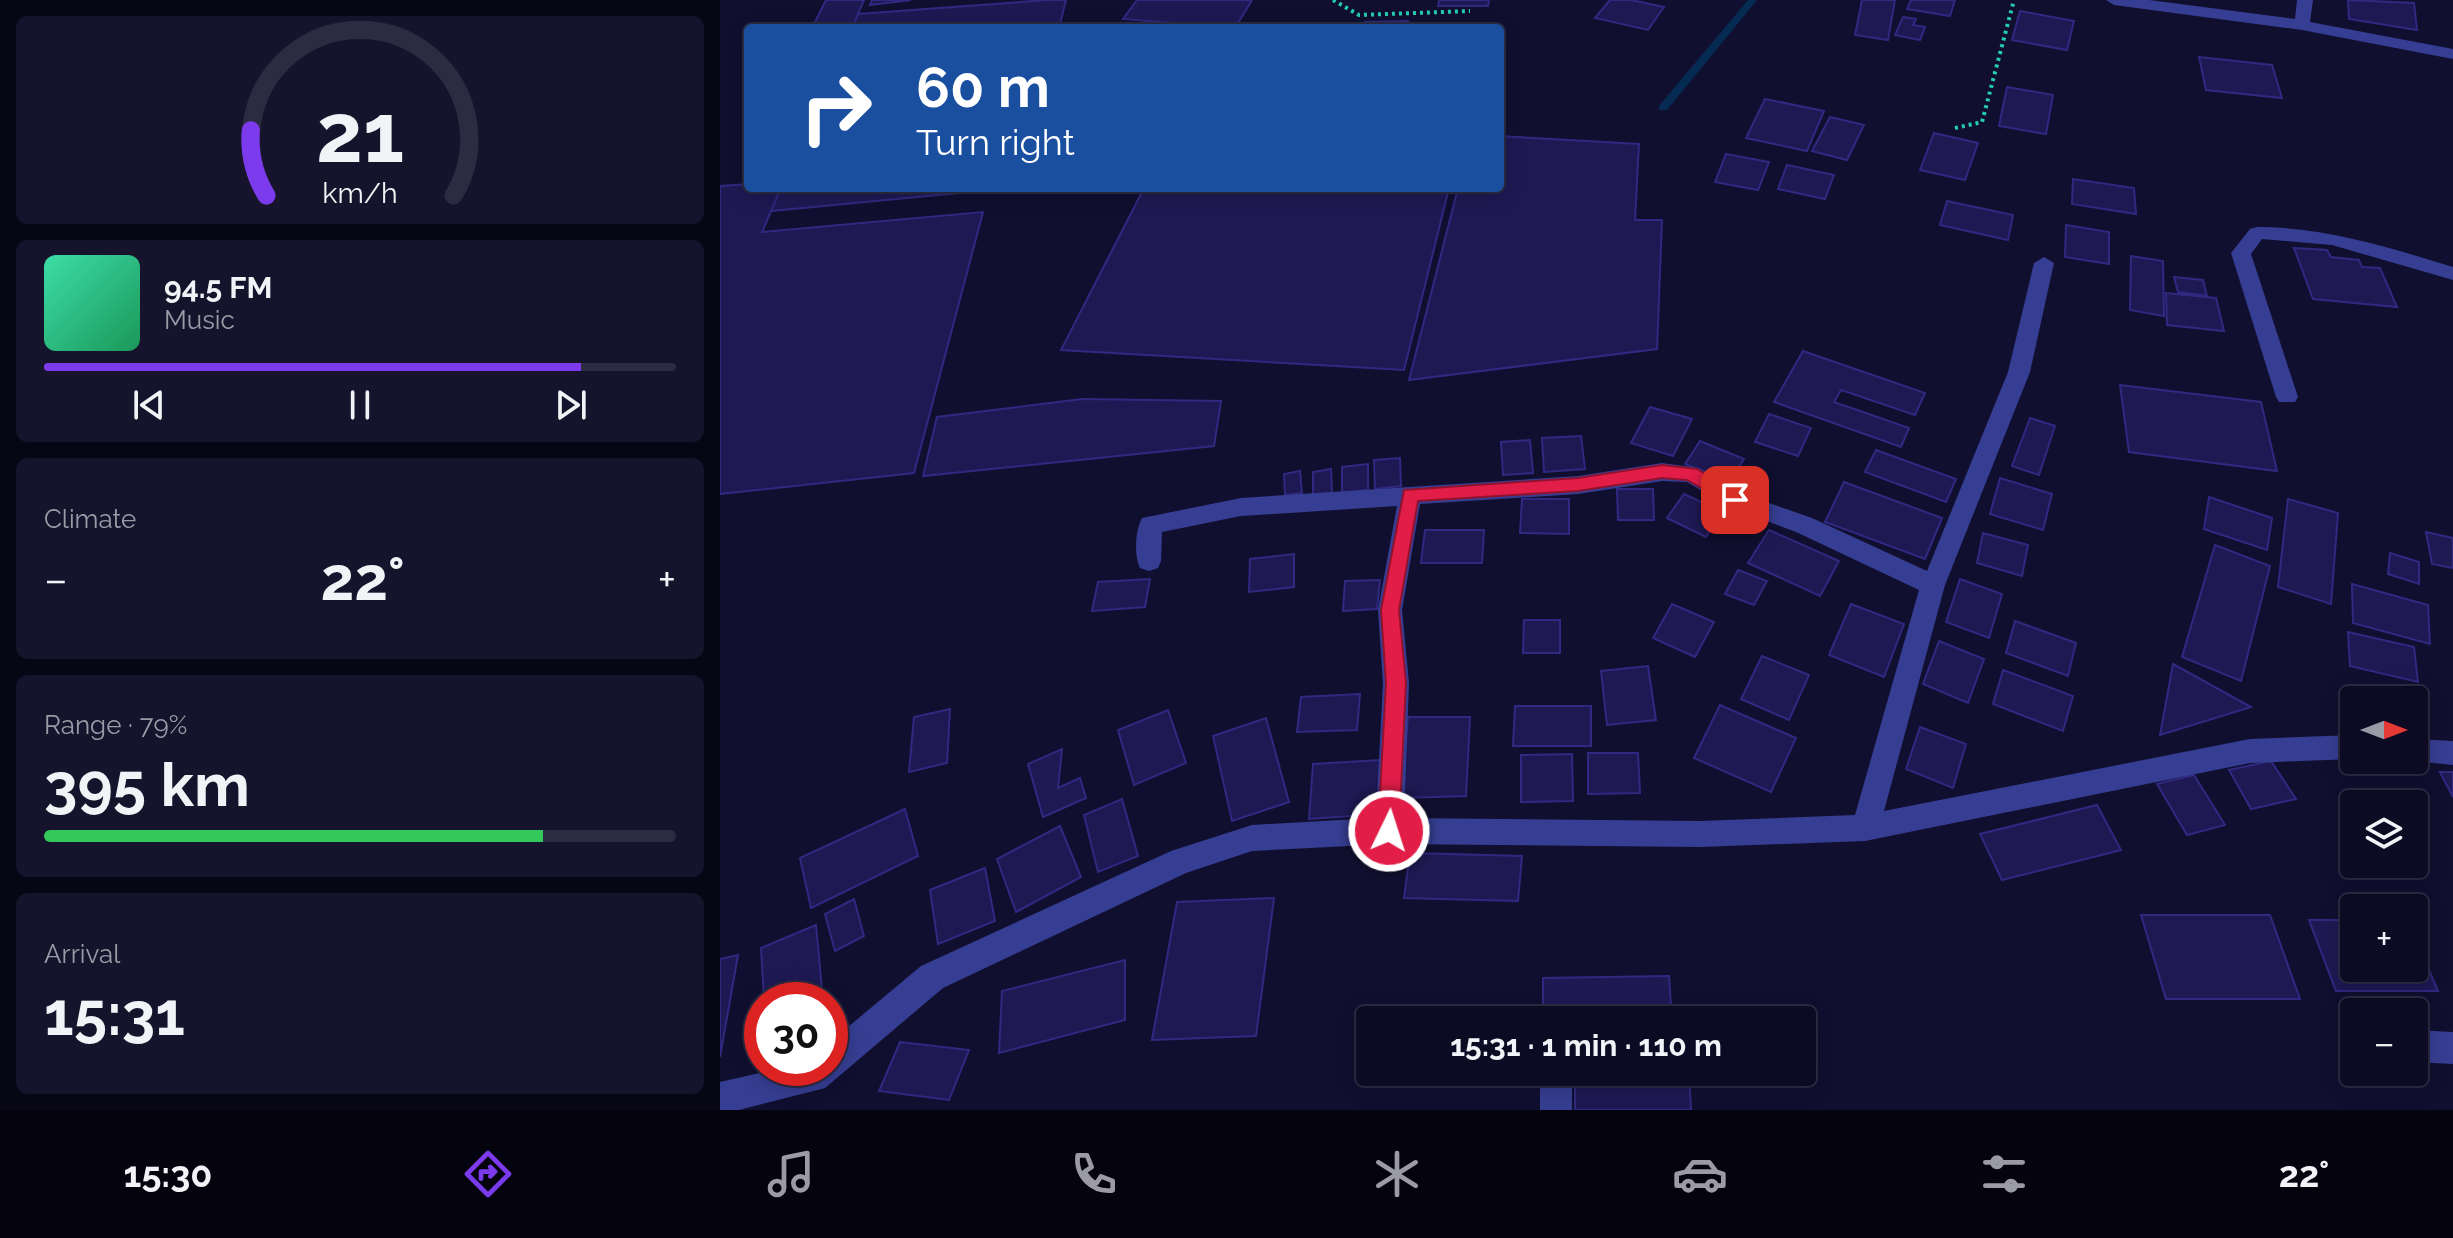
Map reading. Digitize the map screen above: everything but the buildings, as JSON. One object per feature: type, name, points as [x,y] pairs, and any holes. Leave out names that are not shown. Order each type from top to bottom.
[{"type":"street","points":[[2114,0],[2302,25],[2453,54]]},
{"type":"street","points":[[2302,25],[2305,0]]},
{"type":"street","points":[[2287,397],[2241,253],[2257,233],[2289,231],[2318,237],[2453,274]]},
{"type":"street","points":[[1865,828],[1933,585],[2019,372],[2044,263]]},
{"type":"street","points":[[1149,561],[1150,525],[1241,507],[1578,485],[1662,472],[1691,474],[1735,500],[1804,525],[1933,585]]},
{"type":"street","points":[[1389,831],[1396,683],[1390,610],[1410,495]]},
{"type":"street","points":[[848,1048],[932,977],[1181,861],[1252,838],[1389,831],[1701,834],[1865,828],[2250,751],[2340,748]]},
{"type":"street","points":[[2428,752],[2453,753]]},
{"type":"street","points":[[2428,1047],[2453,1048]]},
{"type":"street","points":[[720,1098],[774,1086]]},
{"type":"path","points":[[1333,0],[1359,15],[1470,11]]},
{"type":"path","points":[[1955,128],[1982,122],[2014,0]]},
{"type":"waterway","points":[[1663,108],[1753,0]]},
{"type":"route","points":[[1389,831],[1396,683],[1390,610],[1410,495],[1578,485],[1662,472],[1691,474],[1735,500]]}]
